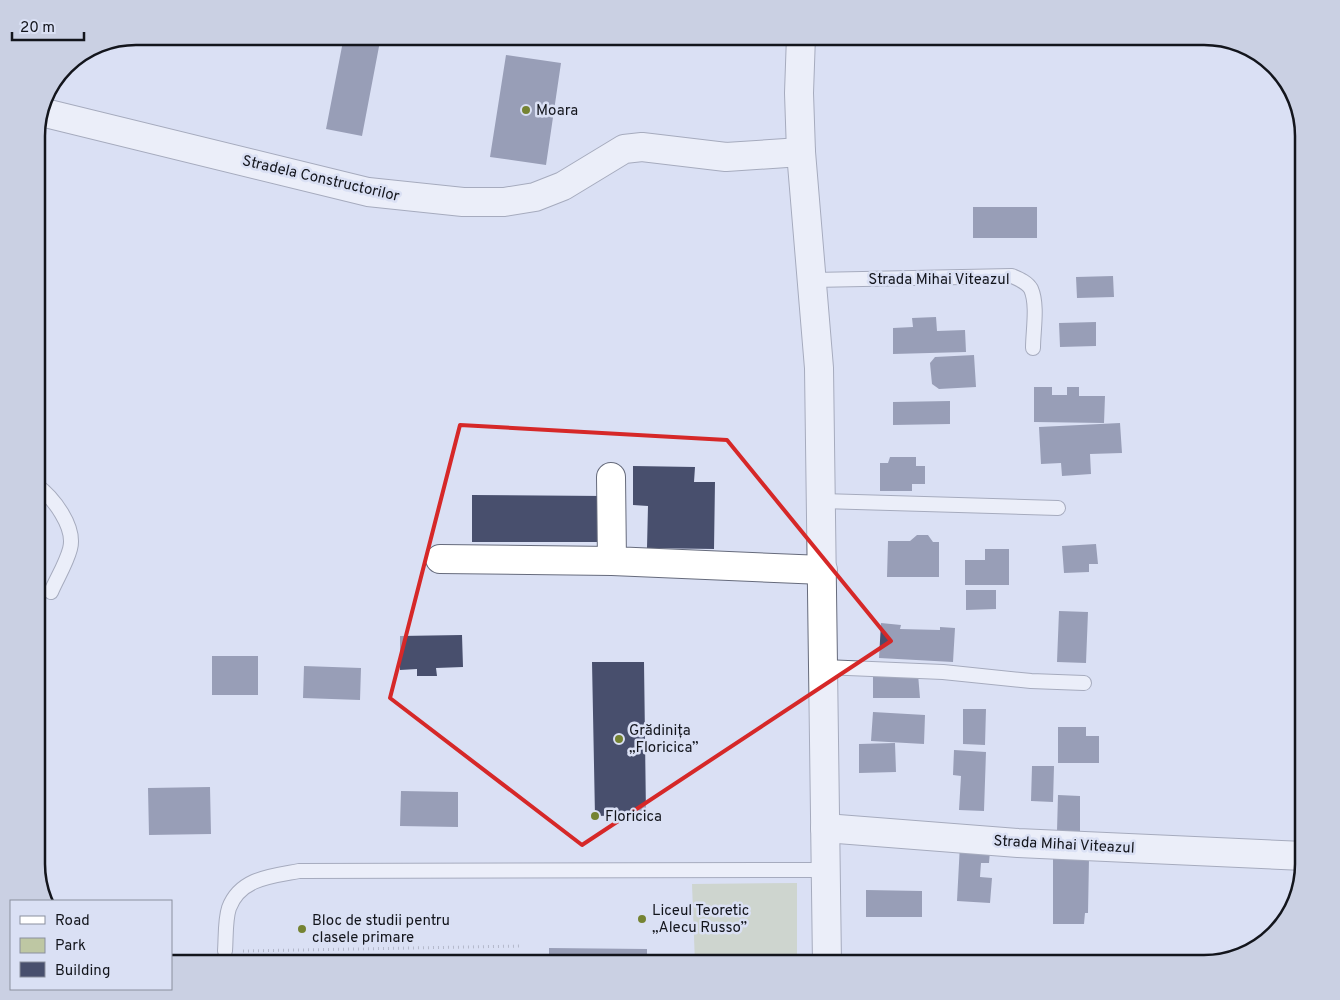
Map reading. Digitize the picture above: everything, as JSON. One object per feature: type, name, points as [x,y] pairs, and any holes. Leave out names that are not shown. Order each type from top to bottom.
[{"type":"street","points":[[801,45],[799,93],[801,152],[819,368],[827,870],[826,955]]},
{"type":"street","name":"Stradela Constructorilor","points":[[48,114],[368,192],[463,202],[504,202],[535,197],[563,186],[624,149],[642,147],[726,158],[801,152]]},
{"type":"street","points":[[611,477],[612,561]]},
{"type":"street","points":[[440,559],[612,561],[823,570]]},
{"type":"street","name":"Strada Mihai Viteazul","points":[[825,828],[1018,843],[1295,856]]},
{"type":"lane","name":"Strada Mihai Viteazul","points":[[813,280],[1012,276],[1024,282],[1031,289],[1033,302],[1032,348]]},
{"type":"lane","points":[[45,494],[58,506],[66,522],[71,547],[51,592]]},
{"type":"lane","points":[[822,501],[1058,508]]},
{"type":"lane","points":[[824,667],[943,672],[1031,681],[1084,683]]},
{"type":"lane","points":[[224,951],[229,908],[243,887],[267,877],[299,871],[827,870]]},
{"type":"path","points":[[224,951],[522,946]]},
{"type":"highlighted area","points":[[460,425],[727,440],[891,641],[582,845],[390,698]]},
{"type":"green space","points":[[797,883],[797,955],[695,955],[692,884]]},
{"type":"building","points":[[342,45],[379,45],[362,136],[326,129]]},
{"type":"building","name":"Moara","points":[[506,55],[561,63],[546,165],[490,157]]},
{"type":"building","points":[[973,207],[1037,207],[1037,238],[973,238]]},
{"type":"building","points":[[1113,276],[1114,297],[1077,298],[1076,277]]},
{"type":"building","points":[[936,317],[937,331],[965,330],[966,352],[893,354],[893,328],[913,327],[912,318]]},
{"type":"building","points":[[1096,322],[1096,346],[1060,347],[1059,323]]},
{"type":"building","points":[[974,355],[976,387],[939,389],[932,384],[930,363],[935,357]]},
{"type":"building","points":[[1034,387],[1052,387],[1052,395],[1067,395],[1067,387],[1079,387],[1079,396],[1105,396],[1104,423],[1034,422]]},
{"type":"building","points":[[950,401],[950,424],[893,425],[893,402]]},
{"type":"building","points":[[1120,423],[1122,453],[1090,454],[1091,474],[1062,476],[1061,463],[1041,464],[1039,427]]},
{"type":"building","points":[[890,457],[916,457],[916,466],[925,466],[925,484],[912,484],[912,491],[880,491],[880,463],[888,463]]},
{"type":"building","points":[[633,466],[695,467],[694,482],[715,482],[714,549],[647,548],[648,506],[633,505]]},
{"type":"building","points":[[472,495],[604,496],[604,542],[472,542]]},
{"type":"building","points":[[917,535],[928,535],[933,542],[939,542],[939,577],[887,577],[888,541],[910,541]]},
{"type":"building","points":[[1096,544],[1098,564],[1089,564],[1089,572],[1064,573],[1062,546]]},
{"type":"building","points":[[985,549],[1009,549],[1009,585],[965,585],[965,560],[985,560]]},
{"type":"building","points":[[966,590],[996,590],[996,609],[966,610]]},
{"type":"building","points":[[1059,611],[1088,612],[1086,663],[1057,662]]},
{"type":"building","points":[[881,623],[901,625],[900,629],[940,630],[940,627],[955,628],[953,662],[879,658]]},
{"type":"building","points":[[462,635],[463,667],[436,668],[437,676],[417,676],[417,669],[400,670],[400,636]]},
{"type":"building","points":[[212,656],[258,656],[258,695],[212,695]]},
{"type":"building","name":"Grădinița „Floricica”","points":[[592,662],[644,662],[646,815],[595,816]]},
{"type":"building","points":[[304,666],[361,668],[360,700],[303,698]]},
{"type":"building","points":[[873,673],[918,674],[920,698],[873,698]]},
{"type":"building","points":[[963,709],[986,709],[985,745],[963,744]]},
{"type":"building","points":[[873,712],[925,715],[924,744],[871,741]]},
{"type":"building","points":[[1058,727],[1086,727],[1086,736],[1099,736],[1099,763],[1058,763]]},
{"type":"building","points":[[895,743],[896,772],[859,773],[859,744]]},
{"type":"building","points":[[954,750],[986,752],[984,811],[959,810],[961,776],[953,775]]},
{"type":"building","points":[[1032,766],[1054,766],[1053,802],[1031,801]]},
{"type":"building","points":[[210,787],[211,834],[149,835],[148,788]]},
{"type":"building","points":[[401,791],[458,792],[458,827],[400,826]]},
{"type":"building","points":[[1058,795],[1080,796],[1080,831],[1057,831]]},
{"type":"building","points":[[960,844],[990,851],[989,863],[981,863],[980,877],[992,878],[990,903],[957,901]]},
{"type":"building","points":[[1053,859],[1089,859],[1088,913],[1085,913],[1084,924],[1053,924]]},
{"type":"building","points":[[866,890],[922,891],[922,917],[866,917]]},
{"type":"building","points":[[549,948],[647,949],[647,955],[549,955]]},
{"type":"place","name":"Moara","points":[[526,110]]},
{"type":"place","name":"Grădinița „Floricica”","points":[[619,739]]},
{"type":"place","name":"Floricica","points":[[595,816]]},
{"type":"place","name":"Liceul Teoretic „Alecu Russo”","points":[[642,919]]},
{"type":"place","name":"Bloc de studii pentru clasele primare","points":[[302,929]]}]
